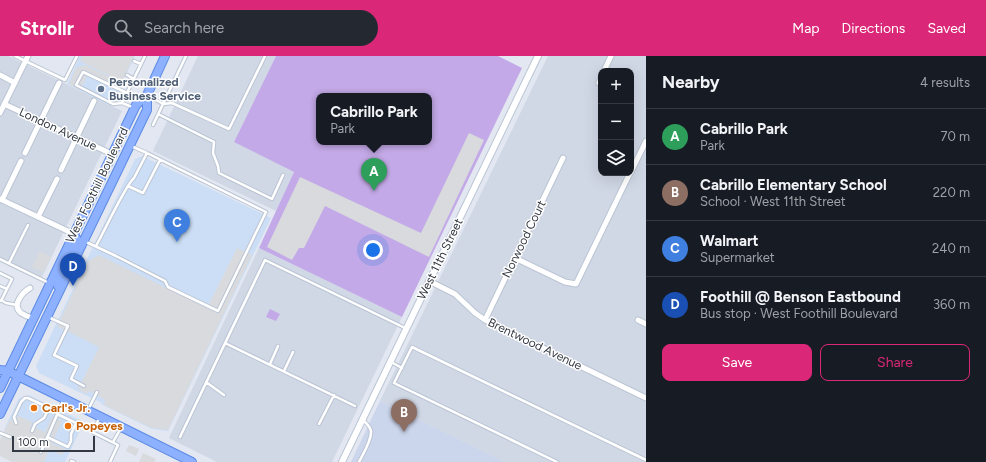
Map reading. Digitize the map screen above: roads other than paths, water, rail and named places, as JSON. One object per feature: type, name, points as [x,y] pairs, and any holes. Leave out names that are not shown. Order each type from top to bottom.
[{"type":"main road","name":"West Foothill Boulevard","points":[[0,388],[4,371],[33,318],[136,105],[147,95],[165,56]]},
{"type":"main road","name":"West Foothill Boulevard","points":[[0,414],[147,110],[147,95]]},
{"type":"main road","points":[[129,146],[126,141],[126,136],[135,117],[135,108]]},
{"type":"main road","points":[[84,241],[80,235],[91,208],[92,196]]},
{"type":"main road","points":[[57,297],[58,284],[77,240],[74,234]]},
{"type":"main road","points":[[0,362],[4,371],[18,376],[192,462]]},
{"type":"street","name":"West 11th Street","points":[[342,462],[538,56]]},
{"type":"street","points":[[605,68],[611,56]]},
{"type":"street","points":[[0,113],[27,59]]},
{"type":"street","points":[[0,75],[16,83]]},
{"type":"street","points":[[25,153],[60,83]]},
{"type":"street","points":[[61,170],[94,101]]},
{"type":"street","name":"London Avenue","points":[[4,104],[112,154]]},
{"type":"street","points":[[634,166],[646,141]]},
{"type":"street","name":"Norwood Court","points":[[485,320],[563,158]]},
{"type":"street","points":[[21,161],[1,199],[74,234]]},
{"type":"street","points":[[515,258],[565,282],[576,284],[629,176]]},
{"type":"street","points":[[38,217],[57,179]]},
{"type":"street","name":"Brentwood Avenue","points":[[429,281],[455,294],[475,313],[485,320],[646,398]]},
{"type":"street","points":[[30,288],[22,293],[17,305],[20,312],[33,318]]},
{"type":"street","points":[[638,320],[646,324]]},
{"type":"lane","points":[[15,56],[27,59],[66,80],[77,56]]},
{"type":"lane","points":[[122,103],[144,56]]},
{"type":"lane","points":[[153,125],[186,56]]},
{"type":"lane","points":[[147,95],[163,104],[172,102],[229,129],[265,56]]},
{"type":"lane","points":[[134,61],[141,64]]},
{"type":"lane","points":[[127,93],[83,72],[76,85],[113,104],[122,103],[135,108]]},
{"type":"lane","points":[[126,75],[134,79]]},
{"type":"lane","points":[[158,114],[214,142],[213,153],[219,173],[272,199],[283,175]]},
{"type":"lane","points":[[84,241],[165,281],[168,287],[218,311],[266,212],[147,153],[129,146]]},
{"type":"lane","points":[[96,246],[147,153]]},
{"type":"lane","points":[[128,186],[143,193],[160,160]]},
{"type":"lane","points":[[9,264],[28,225]]},
{"type":"lane","points":[[0,259],[50,283]]},
{"type":"lane","points":[[180,437],[265,260],[406,329]]},
{"type":"lane","points":[[0,273],[12,278],[0,300],[17,305]]},
{"type":"lane","points":[[0,286],[7,289]]},
{"type":"lane","points":[[47,317],[68,326],[54,355],[77,366],[71,379],[84,386]]},
{"type":"lane","points":[[225,343],[355,406]]},
{"type":"lane","points":[[270,364],[278,346]]},
{"type":"lane","points":[[557,462],[394,383],[412,347],[646,460]]},
{"type":"lane","points":[[284,371],[293,352]]},
{"type":"lane","points":[[390,362],[402,368]]},
{"type":"lane","points":[[206,382],[224,395]]},
{"type":"lane","points":[[88,410],[97,392]]},
{"type":"lane","points":[[319,424],[334,395]]},
{"type":"lane","points":[[16,423],[14,417],[23,399],[28,398],[47,407],[48,410],[44,418],[36,424],[32,431]]},
{"type":"lane","points":[[40,452],[64,399]]},
{"type":"lane","points":[[47,437],[68,447],[71,434],[76,423],[57,414]]},
{"type":"lane","points":[[100,417],[92,432],[118,444],[110,462]]},
{"type":"lane","points":[[359,462],[369,440],[371,431],[363,419]]},
{"type":"lane","points":[[113,442],[121,427]]},
{"type":"lane","points":[[0,432],[10,437]]},
{"type":"lane","points":[[71,462],[71,460],[74,462]]},
{"type":"place","name":"Personalized Business Service","points":[[101,89]]},
{"type":"place","name":"Cabrillo Park","points":[[374,191]]},
{"type":"place","name":"Walmart","points":[[177,242]]},
{"type":"place","name":"Foothill @ Benson Eastbound","points":[[73,286]]},
{"type":"place","name":"Carl's Jr.","points":[[34,408]]},
{"type":"place","name":"Popeyes","points":[[68,426]]},
{"type":"place","name":"Cabrillo Elementary School","points":[[404,432]]}]
